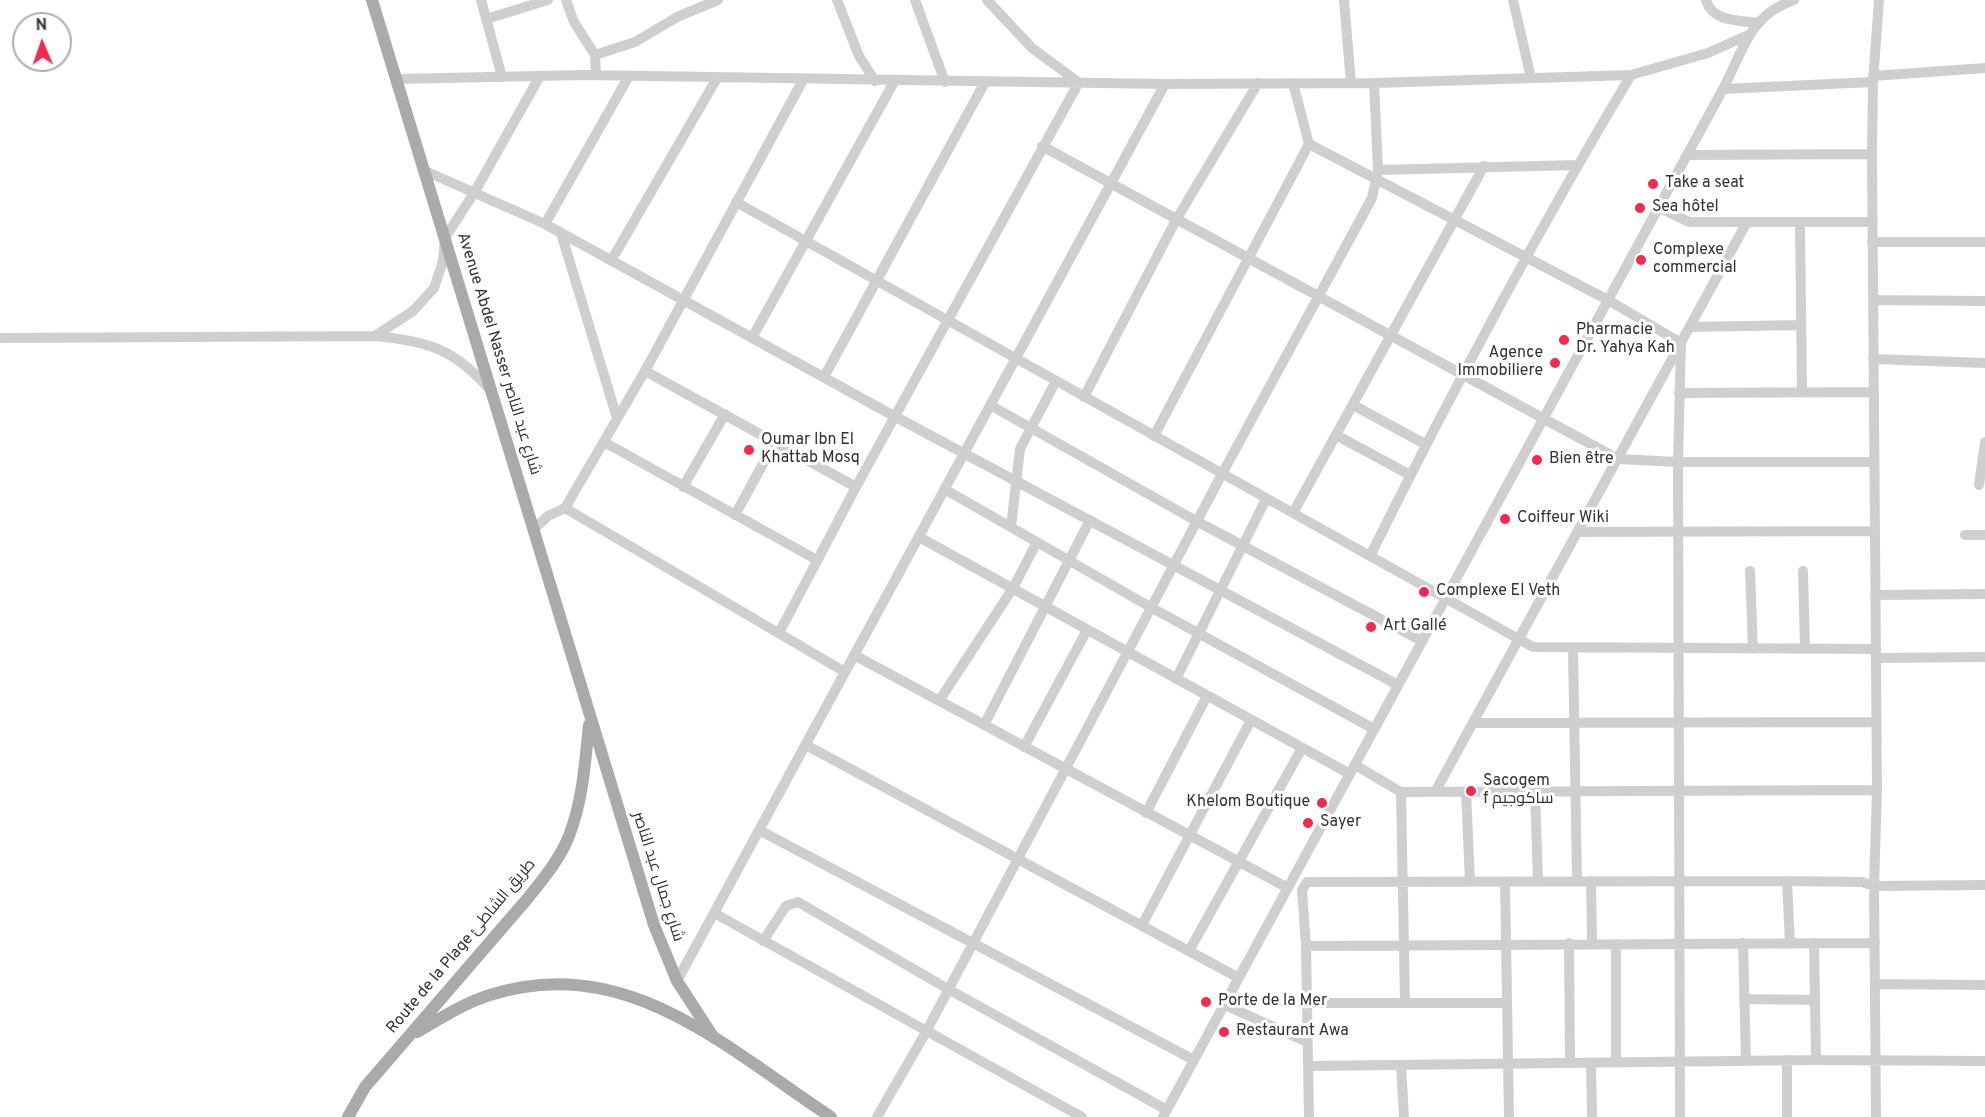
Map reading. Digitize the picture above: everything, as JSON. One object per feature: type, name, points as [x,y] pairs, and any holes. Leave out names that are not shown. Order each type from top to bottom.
[{"type":"main road","name":"Avenue Abdel Nasser شارع عبد الناصر","points":[[372,0],[495,396],[590,717]]},
{"type":"main road","name":"شارع جمال عبد الناصر","points":[[590,717],[654,925],[677,981],[714,1038]]},
{"type":"main road","name":"Route de la Plage طريق الشاطئ","points":[[348,1117],[365,1087],[553,866],[569,836],[580,798],[590,717]]},
{"type":"main road","name":"شارع جمال عبد الناصر","points":[[406,1038],[453,1010],[488,995],[553,983],[576,983],[620,991],[669,1011],[714,1038],[831,1117]]},
{"type":"street","points":[[481,0],[502,77]]},
{"type":"street","points":[[486,19],[548,0]]},
{"type":"street","points":[[566,0],[574,22],[595,55],[596,75]]},
{"type":"street","points":[[595,55],[635,42],[679,16],[718,0]]},
{"type":"street","points":[[837,0],[859,56],[875,81]]},
{"type":"street","points":[[915,0],[945,82]]},
{"type":"street","points":[[987,0],[1032,48],[1079,82]]},
{"type":"street","points":[[1344,0],[1351,83]]},
{"type":"street","points":[[1513,0],[1531,78]]},
{"type":"street","points":[[1706,0],[1709,11],[1717,16],[1758,23]]},
{"type":"street","points":[[763,941],[786,906],[798,902],[1165,1113],[1723,89],[1748,35],[1772,9],[1794,0]]},
{"type":"street","points":[[1876,1117],[1874,886],[1877,790],[1872,154],[1873,79],[1879,0]]},
{"type":"street","points":[[397,79],[596,75],[894,82],[1165,84],[1374,83],[1631,75],[1708,53],[1748,35]]},
{"type":"street","points":[[1723,89],[1873,79],[1985,68]]},
{"type":"street","points":[[1370,556],[1425,444],[1465,374],[1526,256],[1631,75]]},
{"type":"street","points":[[375,336],[413,311],[434,288],[443,261],[445,238],[474,193],[540,76]]},
{"type":"street","points":[[545,225],[629,76]]},
{"type":"street","points":[[611,261],[717,78]]},
{"type":"street","points":[[535,528],[548,516],[565,508],[645,371],[803,80]]},
{"type":"street","points":[[752,338],[894,82]]},
{"type":"street","points":[[824,377],[985,82]]},
{"type":"street","points":[[779,633],[946,320],[1079,82]]},
{"type":"street","points":[[1084,397],[1176,220],[1258,83]]},
{"type":"street","points":[[1154,436],[1246,258],[1309,144],[1293,83]]},
{"type":"street","points":[[877,1117],[926,1032],[1222,474],[1372,198],[1378,174],[1374,83]]},
{"type":"street","points":[[677,981],[1165,84]]},
{"type":"street","points":[[1309,144],[1378,174],[1456,220],[1608,300],[1681,343]]},
{"type":"street","points":[[1042,146],[1618,459],[1678,462],[1874,462]]},
{"type":"street","points":[[1687,155],[1872,154]]},
{"type":"street","points":[[1378,174],[1484,166],[1577,165]]},
{"type":"street","points":[[1293,513],[1484,166]]},
{"type":"street","points":[[423,170],[561,233],[894,416],[1398,686]]},
{"type":"street","points":[[736,202],[1533,647],[1805,649],[1985,657]]},
{"type":"street","points":[[1658,207],[1689,222],[1872,222]]},
{"type":"street","points":[[1435,792],[1747,222]]},
{"type":"street","points":[[1800,222],[1802,393]]},
{"type":"street","points":[[561,233],[617,418]]},
{"type":"street","points":[[1872,242],[1985,242]]},
{"type":"street","points":[[1873,300],[1985,300]]},
{"type":"street","points":[[1690,327],[1801,325]]},
{"type":"street","points":[[0,338],[375,336],[417,341],[443,349],[464,363],[495,396]]},
{"type":"street","points":[[1680,1117],[1678,462],[1681,343]]},
{"type":"street","points":[[1873,359],[1984,364]]},
{"type":"street","points":[[645,371],[856,487]]},
{"type":"street","points":[[1011,527],[1020,449],[1056,381]]},
{"type":"street","points":[[1679,393],[1874,392]]},
{"type":"street","points":[[990,405],[1198,522],[1422,641]]},
{"type":"street","points":[[1353,405],[1425,444]]},
{"type":"street","points":[[683,487],[724,414]]},
{"type":"street","points":[[1336,435],[1410,475]]},
{"type":"street","points":[[604,442],[817,560]]},
{"type":"street","points":[[735,515],[776,442]]},
{"type":"street","points":[[1979,485],[1985,442]]},
{"type":"street","points":[[946,490],[1152,608],[1374,729]]},
{"type":"street","points":[[1176,679],[1266,499]]},
{"type":"street","points":[[565,508],[845,672]]},
{"type":"street","points":[[984,725],[1090,520]]},
{"type":"street","points":[[1577,532],[1875,531]]},
{"type":"street","points":[[1965,535],[1985,535]]},
{"type":"street","points":[[919,537],[1302,748],[1401,792],[1877,790]]},
{"type":"street","points":[[939,701],[1013,588],[1036,542]]},
{"type":"street","points":[[1750,571],[1753,649]]},
{"type":"street","points":[[1803,571],[1805,649]]},
{"type":"street","points":[[1875,595],[1985,594]]},
{"type":"street","points":[[1024,747],[1087,630]]},
{"type":"street","points":[[1573,649],[1577,881]]},
{"type":"street","points":[[854,655],[1288,888]]},
{"type":"street","points":[[1146,813],[1207,696]]},
{"type":"street","points":[[1142,926],[1251,720]]},
{"type":"street","points":[[1473,723],[1876,722]]},
{"type":"street","points":[[806,745],[1239,978]]},
{"type":"street","points":[[1189,951],[1302,748]]},
{"type":"street","points":[[1535,791],[1538,882]]},
{"type":"street","points":[[1401,792],[1405,1003]]},
{"type":"street","points":[[1466,792],[1470,882]]},
{"type":"street","points":[[759,830],[1194,1060]]},
{"type":"street","points":[[1591,881],[1592,944]]},
{"type":"street","points":[[1787,881],[1790,943]]},
{"type":"street","points":[[1309,1117],[1306,946],[1302,891],[1304,883],[1787,881],[1862,882],[1874,886],[1985,885]]},
{"type":"street","points":[[1505,882],[1509,1117]]},
{"type":"street","points":[[714,913],[1082,1117]]},
{"type":"street","points":[[1306,946],[1404,943],[1875,943]]},
{"type":"street","points":[[1569,943],[1570,1063]]},
{"type":"street","points":[[1814,943],[1816,1060]]},
{"type":"street","points":[[1616,944],[1616,1062]]},
{"type":"street","points":[[1743,944],[1746,1061]]},
{"type":"street","points":[[1875,984],[1985,985]]},
{"type":"street","points":[[1744,999],[1815,999]]},
{"type":"street","points":[[1307,1003],[1507,1003]]},
{"type":"street","points":[[1224,1005],[1307,1042]]},
{"type":"street","points":[[1308,1066],[1787,1060],[1985,1061]]},
{"type":"street","points":[[1787,1060],[1787,1117]]},
{"type":"street","points":[[1591,1063],[1592,1117]]},
{"type":"street","points":[[1401,1065],[1404,1117]]},
{"type":"place","name":"Take a seat","points":[[1653,184]]},
{"type":"place","name":"Sea hôtel","points":[[1640,208]]},
{"type":"place","name":"Complexe commercial","points":[[1641,260]]},
{"type":"place","name":"Pharmacie Dr. Yahya Kah","points":[[1564,340]]},
{"type":"place","name":"Agence Immobiliere","points":[[1555,363]]},
{"type":"place","name":"Oumar Ibn El Khattab Mosq","points":[[749,450]]},
{"type":"place","name":"Bien être","points":[[1537,460]]},
{"type":"place","name":"Coiffeur Wiki","points":[[1505,519]]},
{"type":"place","name":"Complexe El Veth","points":[[1424,592]]},
{"type":"place","name":"Art Gallé","points":[[1371,627]]},
{"type":"place","name":"Sacogem f ساكوجيم","points":[[1471,791]]},
{"type":"place","name":"Khelom Boutique","points":[[1322,803]]},
{"type":"place","name":"Sayer","points":[[1308,823]]},
{"type":"place","name":"Porte de la Mer","points":[[1206,1002]]},
{"type":"place","name":"Restaurant Awa","points":[[1224,1032]]}]
